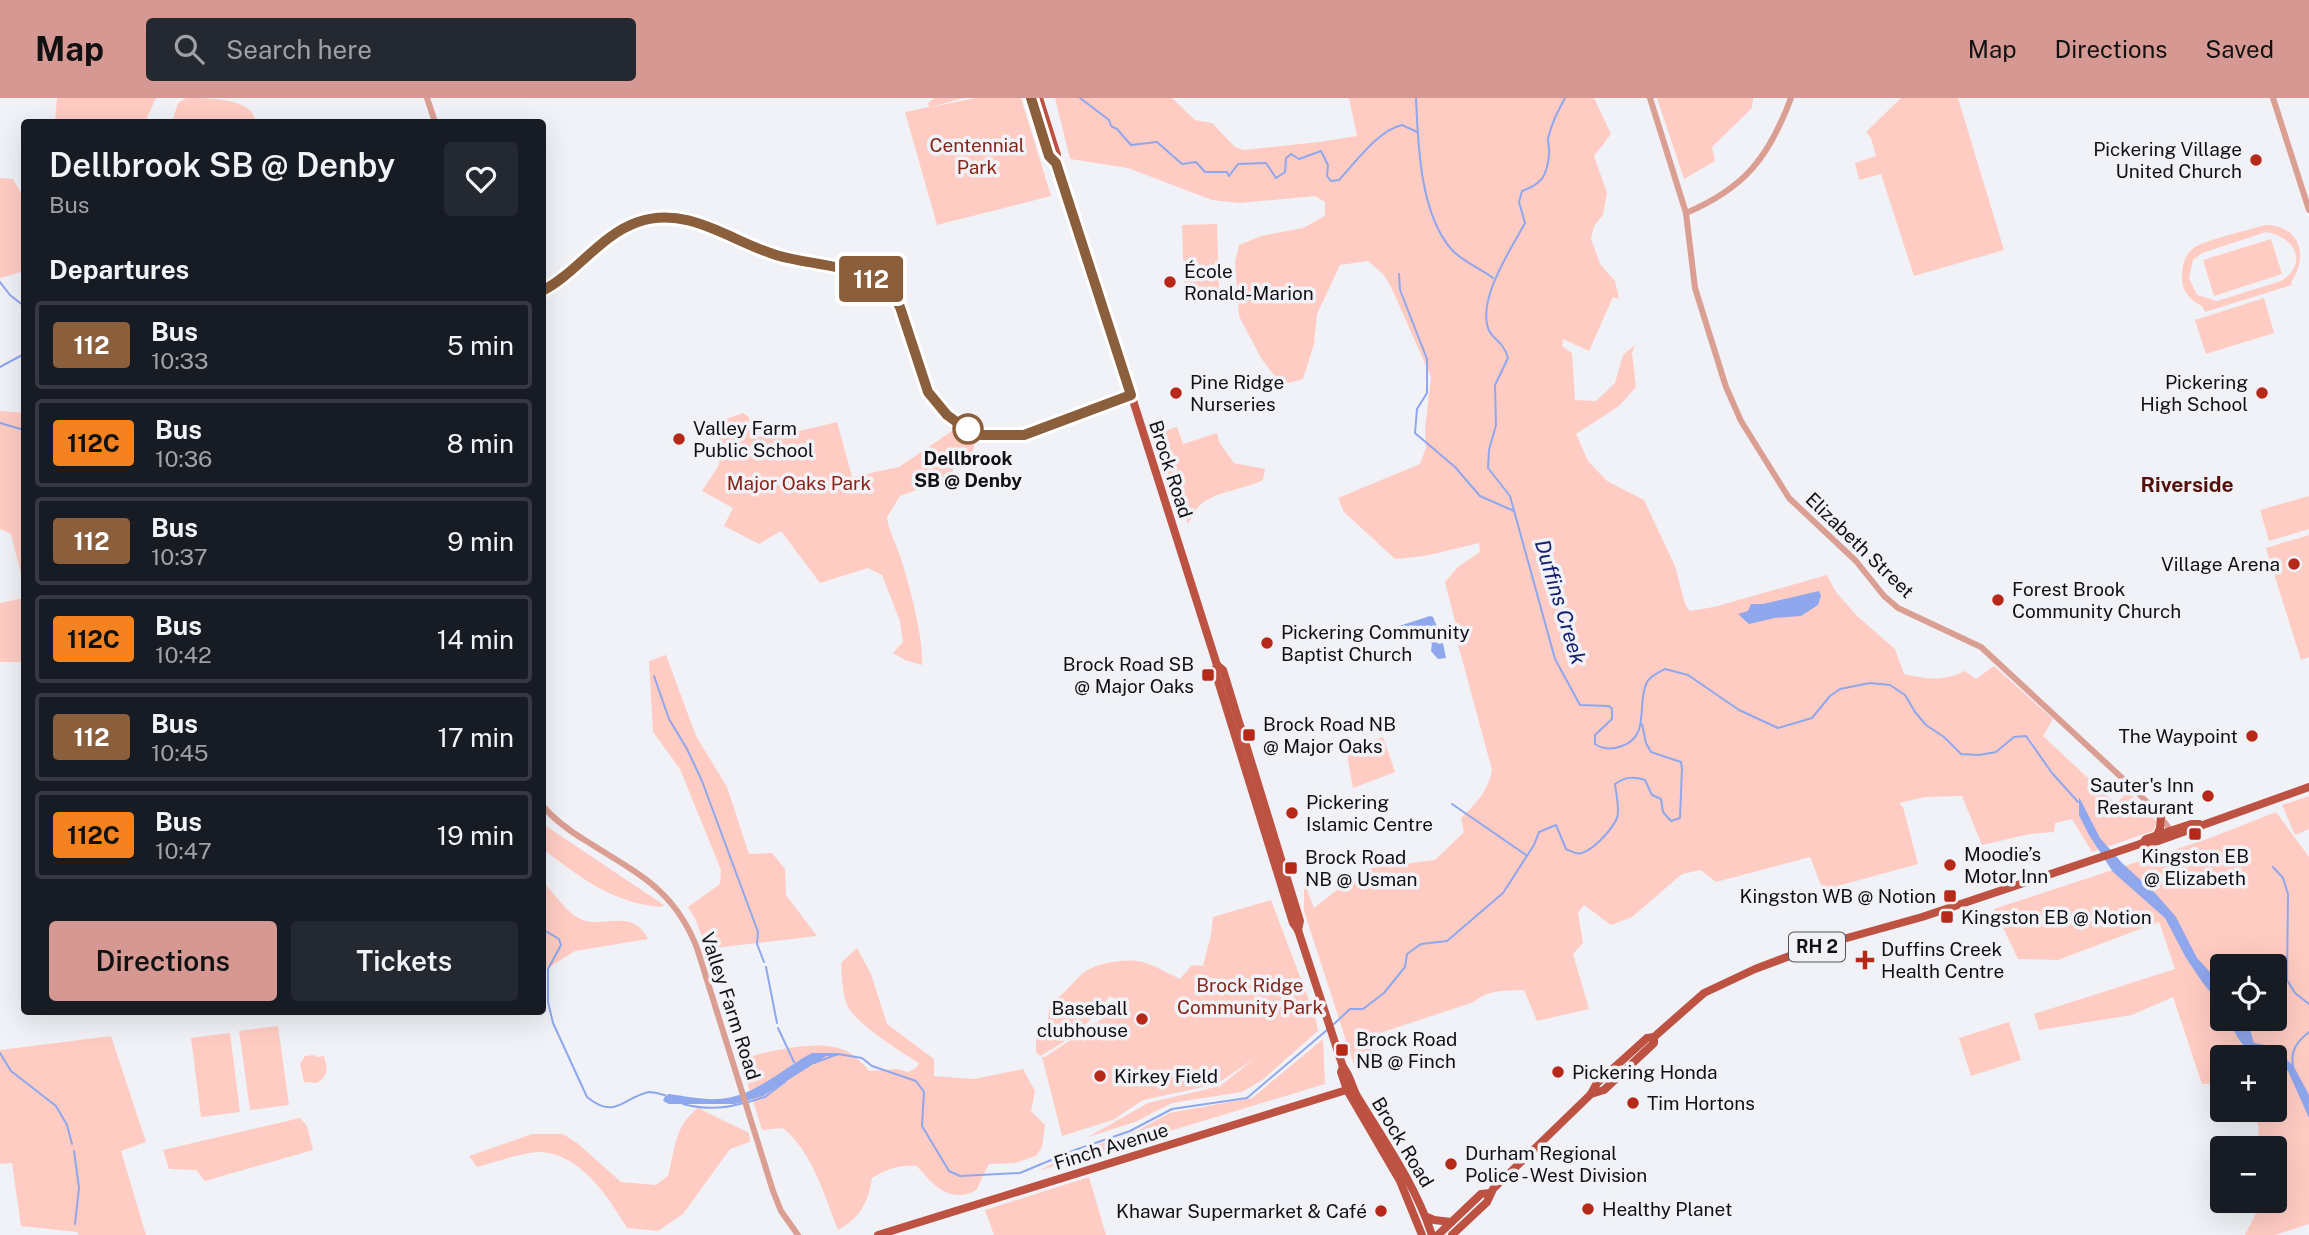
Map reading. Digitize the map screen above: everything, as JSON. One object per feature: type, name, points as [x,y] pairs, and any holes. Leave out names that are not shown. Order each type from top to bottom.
[{"type":"main road","name":"Brock Road","points":[[1031,98],[1049,156],[1056,163]]},
{"type":"main road","name":"Brock Road","points":[[1039,98],[1057,155],[1056,163],[1217,665],[1223,670],[1300,921],[1298,930]]},
{"type":"main road","name":"Brock Road","points":[[1217,665],[1214,671],[1293,923],[1298,930],[1343,1067],[1341,1072],[1400,1181],[1422,1235]]},
{"type":"main road","name":"RH 2","points":[[1435,1235],[1481,1195],[1490,1192],[1591,1094],[1602,1079],[1647,1038],[1654,1037],[1704,993],[1755,969],[1811,948],[1914,920],[2143,843],[2157,835],[2192,830],[2202,824],[2309,787]]},
{"type":"main road","points":[[2157,835],[2161,816]]},
{"type":"main road","name":"RH 2","points":[[2143,843],[2147,845],[2173,833]]},
{"type":"main road","points":[[1266,840],[1276,847]]},
{"type":"main road","name":"Brock Road","points":[[1350,1089],[1396,1157],[1435,1235]]},
{"type":"main road","name":"Finch Avenue","points":[[878,1235],[1350,1089]]},
{"type":"main road","points":[[1452,1235],[1487,1202],[1490,1192]]},
{"type":"main road","points":[[1427,1217],[1451,1222]]},
{"type":"street","points":[[426,98],[434,119]]},
{"type":"street","name":"Elizabeth Street","points":[[1650,98],[1686,213],[1695,288],[1726,387],[1741,421],[1789,498],[1856,561],[1884,596],[1898,608],[1981,647],[2161,816],[2173,833]]},
{"type":"street","points":[[1686,213],[1720,197],[1750,173],[1768,150],[1791,98]]},
{"type":"street","points":[[2273,98],[2309,210]]},
{"type":"street","name":"Valley Farm Road","points":[[546,809],[562,826],[657,888],[681,915],[697,948],[773,1191],[781,1211],[798,1235]]},
{"type":"green space","points":[[57,98],[156,98],[146,119],[55,119]]},
{"type":"green space","points":[[186,98],[228,101],[247,108],[254,119],[173,119],[178,103]]},
{"type":"green space","name":"Centennial Park","points":[[934,98],[963,98],[932,107],[975,98],[1021,98],[1051,196],[937,225],[905,112],[929,107],[928,103]]},
{"type":"green space","points":[[1055,98],[1172,98],[1195,120],[1212,123],[1235,147],[1244,150],[1357,136],[1349,98],[1594,98],[1611,134],[1594,156],[1607,193],[1603,215],[1594,226],[1591,239],[1600,264],[1615,281],[1619,299],[1613,297],[1589,351],[1563,339],[1562,346],[1572,353],[1575,400],[1596,401],[1615,383],[1623,355],[1635,345],[1632,353],[1636,387],[1619,406],[1576,434],[1588,461],[1607,481],[1644,500],[1675,566],[1685,604],[1690,611],[1714,607],[1827,575],[1836,592],[1857,616],[1895,649],[1904,674],[1935,678],[1949,677],[1965,671],[1976,679],[1994,666],[2053,719],[2043,736],[2116,804],[2128,791],[2157,822],[2153,831],[2092,852],[2072,819],[2055,823],[2054,832],[2030,834],[1982,845],[1962,796],[1925,797],[1899,803],[1903,807],[1918,864],[1823,890],[1810,857],[1716,882],[1701,870],[1682,874],[1632,917],[1611,925],[1584,905],[1578,913],[1583,943],[1573,954],[1589,1009],[1537,1021],[1524,990],[1491,993],[1474,1002],[1374,1035],[1370,1059],[1365,1068],[1355,1068],[1304,911],[1304,882],[1314,908],[1364,869],[1435,860],[1464,832],[1461,818],[1484,791],[1492,770],[1456,637],[1456,625],[1445,582],[1458,567],[1480,552],[1479,543],[1425,556],[1395,559],[1344,512],[1338,498],[1420,464],[1426,448],[1425,429],[1431,377],[1391,287],[1384,275],[1368,261],[1340,265],[1317,314],[1314,344],[1303,379],[1288,383],[1274,375],[1261,358],[1239,316],[1235,262],[1239,245],[1261,236],[1303,228],[1325,216],[1325,202],[1315,196],[1239,203],[1212,200],[1128,168],[1070,159]]},
{"type":"green space","points":[[1657,98],[1753,98],[1752,108],[1712,147],[1715,161],[1684,179]]},
{"type":"green space","points":[[1901,98],[1958,98],[2004,250],[1914,276],[1881,174],[1859,180],[1855,163],[1876,156],[1871,138],[1866,132]]},
{"type":"green space","points":[[0,178],[13,179],[21,193],[21,272],[0,278]]},
{"type":"green space","points":[[1217,224],[1219,289],[1184,290],[1182,225]]},
{"type":"green space","points":[[2265,225],[2286,230],[2298,244],[2299,262],[2292,285],[2205,312],[2202,306],[2187,294],[2183,286],[2182,272],[2186,256],[2201,244]],"holes":[[[2266,232],[2291,245],[2296,259],[2290,274],[2281,281],[2217,301],[2197,295],[2189,278],[2193,260],[2202,253]]]},
{"type":"green space","points":[[2271,239],[2282,274],[2214,296],[2203,260]]},
{"type":"green space","points":[[2264,298],[2274,333],[2206,354],[2195,320]]},
{"type":"green space","points":[[0,411],[21,413],[21,574],[11,534],[0,529]]},
{"type":"green space","name":"Major Oaks Park","points":[[743,413],[749,417],[750,438],[837,422],[852,477],[899,467],[952,431],[975,441],[973,451],[954,465],[951,477],[900,496],[887,517],[915,609],[921,640],[922,665],[893,653],[903,642],[900,621],[882,575],[868,568],[820,583],[781,531],[759,544],[724,526],[733,508],[702,491],[719,465],[720,421]]},
{"type":"green space","points":[[1177,427],[1183,444],[1217,433],[1219,442],[1234,463],[1265,469],[1263,480],[1207,500],[1198,507],[1188,524],[1153,434]]},
{"type":"green space","points":[[2309,496],[2309,529],[2269,541],[2260,510]]},
{"type":"green space","points":[[2309,535],[2309,657],[2301,660],[2266,548]]},
{"type":"green space","points":[[21,599],[21,662],[0,662],[0,603]]},
{"type":"green space","points":[[666,655],[696,736],[727,787],[749,854],[772,853],[785,869],[786,895],[817,936],[706,949],[696,920],[688,907],[720,884],[721,870],[680,769],[653,732],[649,661]]},
{"type":"green space","points":[[1383,737],[1395,772],[1353,788],[1346,749]]},
{"type":"green space","points":[[2309,796],[2309,829],[2295,835],[2282,805]]},
{"type":"green space","points":[[2276,812],[2309,857],[2309,1224],[2275,1235],[2245,1235],[2256,1213],[2287,1213],[2287,1136],[2258,1136],[2257,1122],[2287,1122],[2287,1045],[2210,1045],[2210,1084],[2202,1084],[2173,997],[2132,1015],[2039,1030],[2034,1014],[2175,969],[2159,922],[2058,960],[2018,959],[1994,909],[2210,838]]},
{"type":"green space","points":[[546,826],[664,905],[643,905],[627,900],[584,879],[546,851]]},
{"type":"green space","points":[[546,886],[566,909],[577,917],[592,922],[627,921],[642,930],[648,939],[575,951],[546,969]]},
{"type":"green space","name":"Brock Ridge Community Park","points":[[1271,900],[1315,1016],[1318,1031],[1261,1081],[1242,1092],[1172,1103],[1135,1122],[1088,1137],[1148,1103],[1220,1086],[1255,1058],[1217,1084],[1143,1100],[1113,1120],[1062,1136],[1042,1057],[1130,1003],[1124,1004],[1110,996],[1079,1031],[1040,1056],[1036,1052],[1036,1035],[1047,1029],[1050,1003],[1084,972],[1107,963],[1137,961],[1153,965],[1180,979],[1192,965],[1203,966],[1213,917]]},
{"type":"green space","points":[[857,948],[871,974],[887,1024],[934,1059],[934,1076],[974,1079],[1023,1069],[1035,1091],[1031,1111],[1045,1125],[1042,1147],[1036,1156],[1015,1163],[989,1164],[974,1192],[959,1195],[945,1192],[917,1166],[899,1167],[872,1178],[862,1209],[852,1221],[838,1230],[810,1162],[793,1138],[783,1128],[762,1130],[740,1059],[794,1047],[824,1046],[848,1052],[869,1071],[897,1069],[908,1072],[916,1068],[919,1063],[870,1030],[848,1007],[843,991],[841,963]]},
{"type":"green space","points":[[2009,1022],[2021,1060],[1971,1076],[1959,1038]]},
{"type":"green space","points":[[278,1026],[289,1105],[250,1110],[239,1031]]},
{"type":"green space","points":[[230,1033],[240,1112],[201,1117],[191,1038]]},
{"type":"green space","points":[[111,1036],[146,1142],[121,1151],[146,1235],[79,1235],[77,1232],[21,1226],[12,1163],[0,1164],[0,1050]]},
{"type":"green space","points":[[1323,1039],[1325,1084],[1038,1171],[1076,1152],[1137,1131],[1169,1113],[1252,1098]]},
{"type":"green space","points":[[305,1056],[324,1056],[326,1074],[317,1083],[304,1082],[300,1064]]},
{"type":"green space","points":[[698,1108],[749,1133],[750,1142],[730,1149],[683,1214],[658,1231],[627,1228],[592,1180],[581,1169],[556,1155],[527,1153],[477,1167],[469,1156],[532,1134],[563,1134],[621,1182],[656,1185],[668,1176],[680,1130]]},
{"type":"green space","points":[[300,1118],[307,1126],[313,1150],[205,1181],[196,1170],[169,1169],[163,1150]]},
{"type":"green space","points":[[1089,1177],[1106,1235],[994,1235],[985,1210]]},
{"type":"water","points":[[1819,591],[1821,596],[1818,605],[1801,616],[1749,624],[1738,614],[1748,611],[1751,604],[1763,604]]},
{"type":"water","points":[[1433,617],[1441,636],[1437,641],[1438,644],[1443,643],[1446,658],[1438,659],[1431,651],[1432,643],[1420,633],[1400,632],[1396,627]]},
{"type":"water","points":[[2079,797],[2100,838],[2176,917],[2197,958],[2210,972],[2210,992],[2186,958],[2165,918],[2113,872],[2079,815]]},
{"type":"water","points":[[2234,1031],[2250,1031],[2254,1043],[2265,1045],[2244,1045]]},
{"type":"water","points":[[812,1053],[838,1053],[838,1056],[826,1056],[763,1096],[735,1104],[669,1104],[663,1101],[669,1094],[712,1099],[731,1097],[755,1088]]},
{"type":"water","points":[[2287,1060],[2293,1065],[2309,1095],[2309,1118],[2288,1071]]},
{"type":"waterway","points":[[1080,98],[1109,120],[1111,126],[1131,145],[1157,142],[1182,164],[1196,162],[1205,172],[1227,172],[1229,176],[1238,164],[1266,163],[1276,178],[1285,172],[1286,158],[1291,154],[1299,159],[1321,151],[1328,165],[1327,176],[1331,181],[1339,180],[1367,148],[1393,128],[1402,125],[1417,132]]},
{"type":"waterway","points":[[1416,98],[1423,178],[1433,218],[1452,250],[1493,278]]},
{"type":"waterway","name":"Duffins Creek","points":[[1565,98],[1549,133],[1547,169],[1542,179],[1522,191],[1519,202],[1525,223],[1498,274],[1488,303],[1488,328],[1508,358],[1495,385],[1496,425],[1489,450],[1488,468],[1510,496],[1555,659],[1580,705],[1609,706],[1612,709],[1612,719],[1595,735],[1595,744],[1611,749],[1622,746],[1637,735],[1647,682],[1665,669],[1688,675],[1739,710],[1778,728],[1812,718],[1830,696],[1840,689],[1870,683],[1890,685],[1905,695],[1926,725],[1944,737],[1961,754],[1996,752],[2014,737],[2026,736],[2052,773],[2078,802]]},
{"type":"waterway","points":[[1399,274],[1400,290],[1427,359],[1427,393],[1417,409],[1415,433],[1455,467],[1480,496],[1514,511]]},
{"type":"waterway","points":[[0,282],[21,304]]},
{"type":"waterway","points":[[0,367],[21,356]]},
{"type":"waterway","points":[[0,423],[21,429]]},
{"type":"waterway","points":[[654,676],[669,719],[702,781],[758,932],[757,944],[764,962]]},
{"type":"waterway","points":[[1334,1024],[1350,1009],[1363,1009],[1384,993],[1405,967],[1407,954],[1421,944],[1447,941],[1503,893],[1534,845],[1539,832],[1556,825],[1566,849],[1576,853],[1587,851],[1597,843],[1617,818],[1615,784],[1629,778],[1645,780],[1652,795],[1661,799],[1663,812],[1671,821],[1680,818],[1681,762],[1651,752],[1642,724]]},
{"type":"waterway","points":[[1452,804],[1526,855]]},
{"type":"waterway","points":[[2273,867],[2283,878],[2288,894],[2287,980],[2295,993],[2309,1004]]},
{"type":"waterway","points":[[546,931],[559,939],[561,945],[548,969],[548,1002],[553,1023],[587,1097],[597,1104],[612,1107],[649,1092],[665,1095]]},
{"type":"waterway","points":[[766,967],[777,1023]]},
{"type":"waterway","points":[[778,1028],[794,1062]]},
{"type":"waterway","points":[[814,1063],[838,1054],[862,1058],[872,1066],[916,1081],[924,1092],[922,1126],[949,1171],[960,1176],[1020,1173],[1130,1131],[1172,1109],[1247,1098],[1327,1030]]},
{"type":"waterway","points":[[2293,1065],[2296,1046],[2309,1032]]},
{"type":"waterway","points":[[0,1053],[11,1071],[56,1106],[67,1125],[72,1144]]},
{"type":"waterway","points":[[748,1102],[765,1097],[786,1081]]},
{"type":"waterway","points":[[683,1104],[713,1108],[743,1103]]},
{"type":"waterway","points":[[74,1151],[79,1188],[75,1224]]},
{"type":"bus line","name":"112","points":[[546,289],[624,228],[649,219],[683,219],[718,230],[777,256],[844,269],[877,283],[900,307],[928,392],[947,415],[981,435],[1024,435],[1131,395],[1056,163],[1049,156],[1031,98]]},
{"type":"place","name":"Pickering Village United Church","points":[[2256,160]]},
{"type":"place","name":"École Ronald-Marion","points":[[1170,282]]},
{"type":"place","name":"Pine Ridge Nurseries","points":[[1176,393]]},
{"type":"place","name":"Pickering High School","points":[[2262,393]]},
{"type":"place","name":"Dellbrook SB @ Denby","points":[[968,429]]},
{"type":"place","name":"Valley Farm Public School","points":[[679,439]]},
{"type":"place","name":"Village Arena","points":[[2294,564]]},
{"type":"place","name":"Forest Brook Community Church","points":[[1998,600]]},
{"type":"place","name":"Pickering Community Baptist Church","points":[[1267,643]]},
{"type":"place","name":"Brock Road SB @ Major Oaks","points":[[1208,675]]},
{"type":"place","name":"Brock Road NB @ Major Oaks","points":[[1249,735]]},
{"type":"place","name":"The Waypoint","points":[[2252,736]]},
{"type":"place","name":"Sauter's Inn Restaurant","points":[[2208,796]]},
{"type":"place","name":"Pickering Islamic Centre","points":[[1292,813]]},
{"type":"place","name":"Kingston EB @ Elizabeth","points":[[2195,834]]},
{"type":"place","name":"Moodie’s Motor Inn","points":[[1950,865]]},
{"type":"place","name":"Brock Road NB @ Usman","points":[[1291,868]]},
{"type":"place","name":"Kingston WB @ Notion","points":[[1950,896]]},
{"type":"place","name":"Kingston EB @ Notion","points":[[1947,917]]},
{"type":"place","name":"Duffins Creek Health Centre","points":[[1865,960]]},
{"type":"place","name":"Baseball clubhouse","points":[[1142,1019]]},
{"type":"place","name":"Brock Road NB @ Finch","points":[[1342,1050]]},
{"type":"place","name":"Pickering Honda","points":[[1558,1072]]},
{"type":"place","name":"Kirkey Field","points":[[1100,1076]]},
{"type":"place","name":"Tim Hortons","points":[[1633,1103]]},
{"type":"place","name":"Durham Regional Police - West Division","points":[[1451,1164]]},
{"type":"place","name":"Healthy Planet","points":[[1588,1209]]},
{"type":"place","name":"Khawar Supermarket & Café","points":[[1381,1211]]},
{"type":"district","name":"Riverside","points":[[2187,485]]}]
